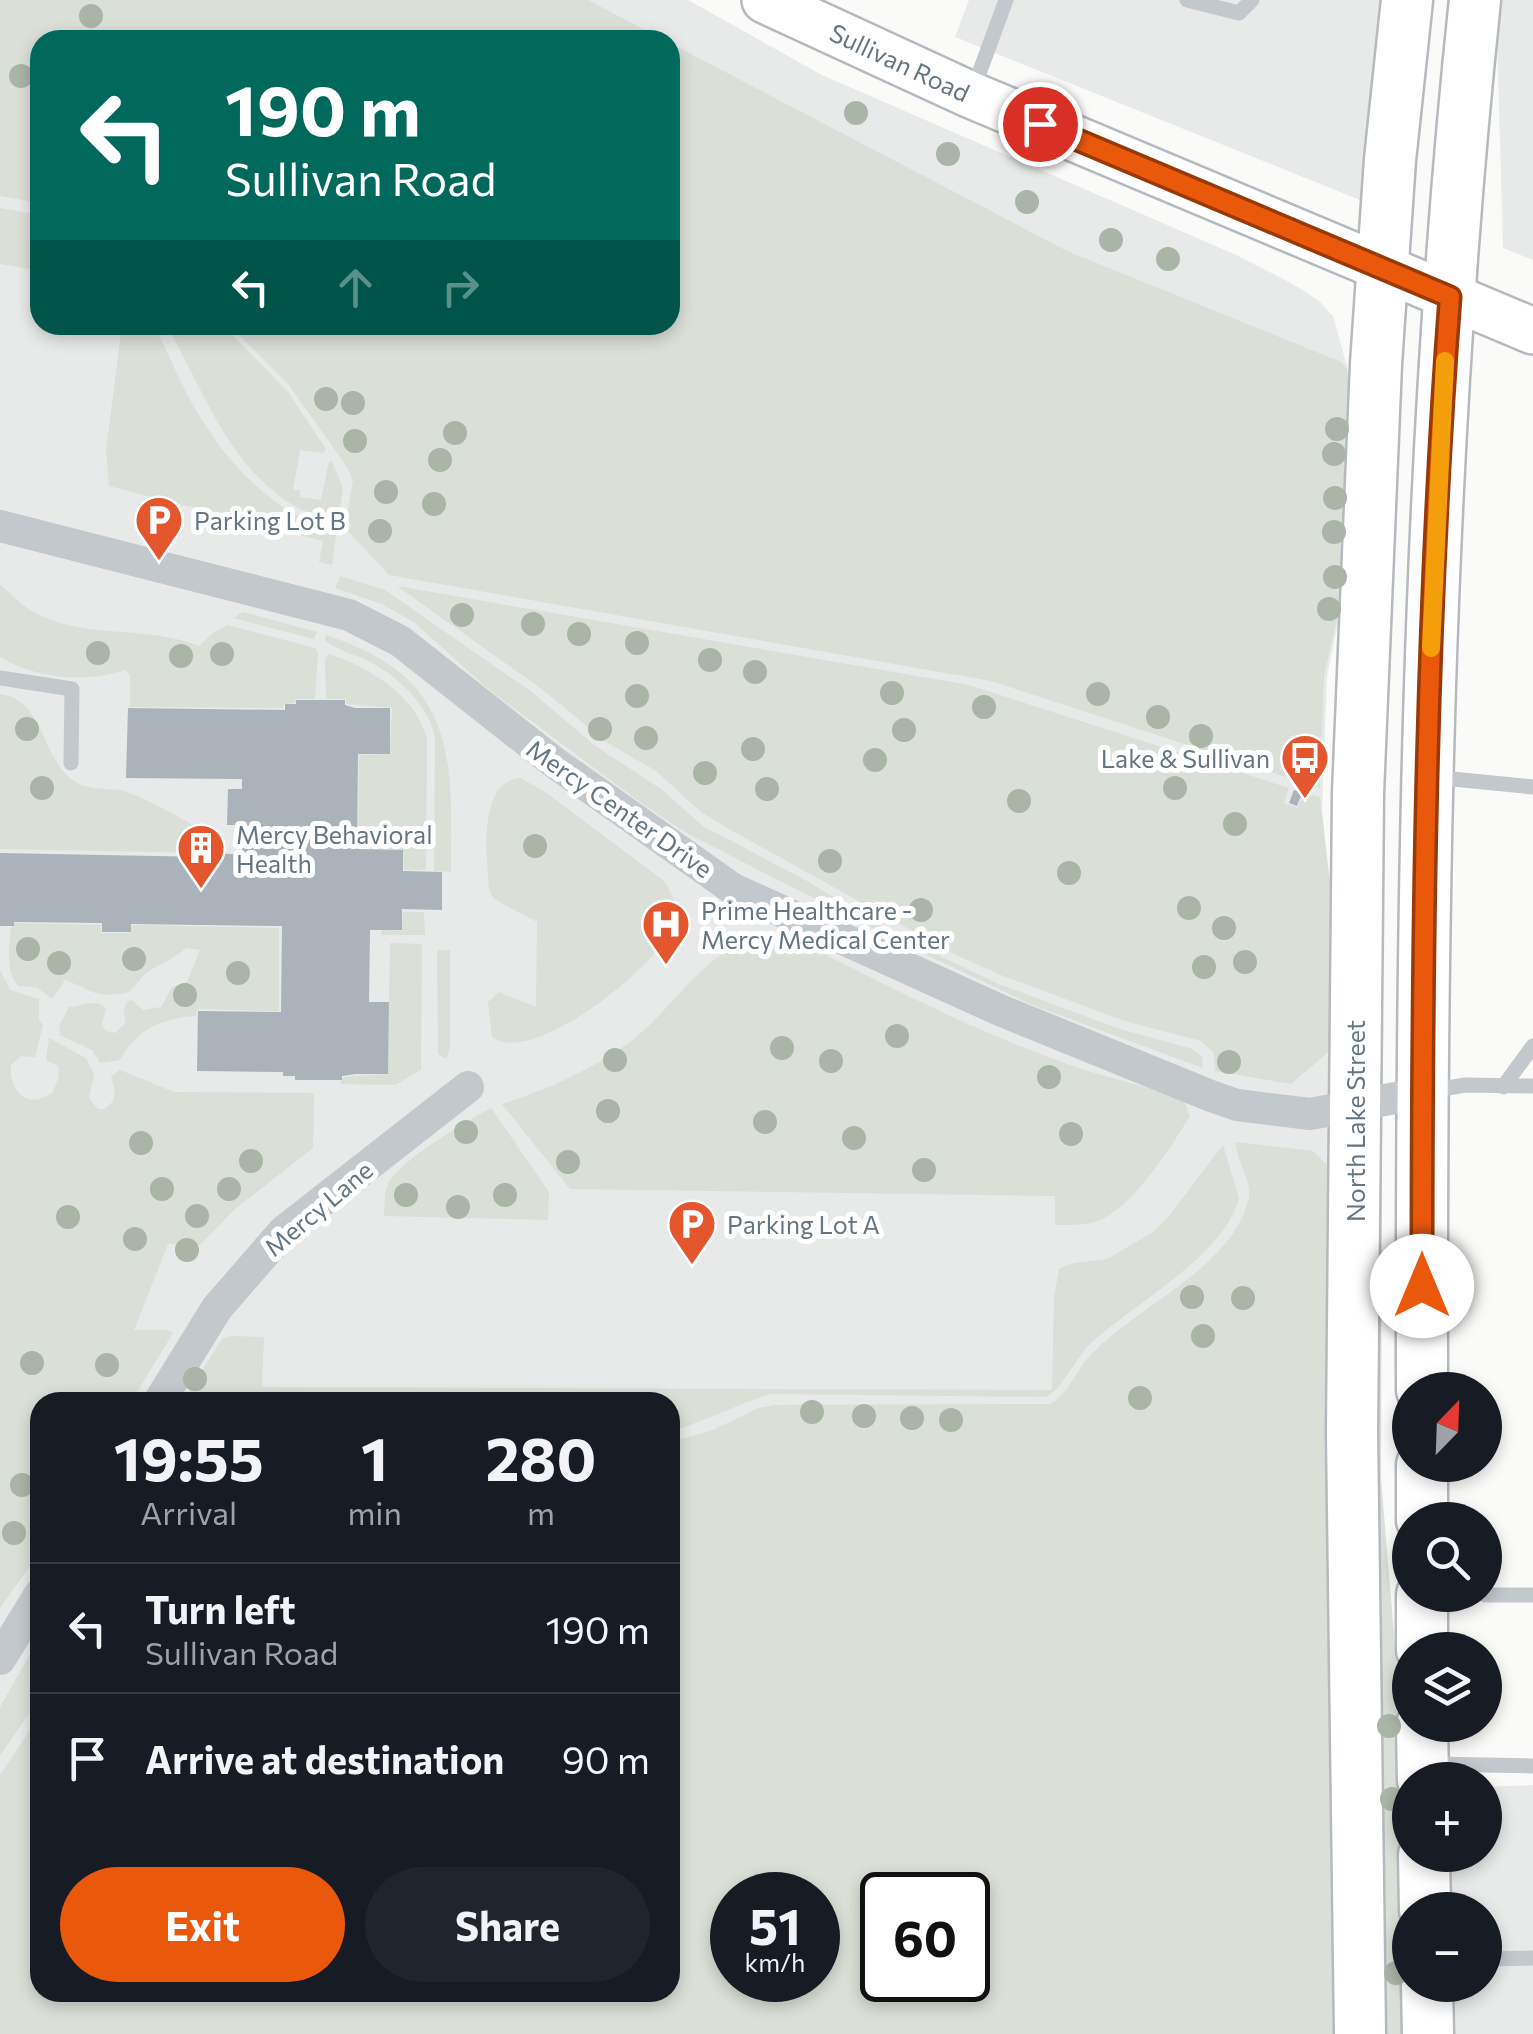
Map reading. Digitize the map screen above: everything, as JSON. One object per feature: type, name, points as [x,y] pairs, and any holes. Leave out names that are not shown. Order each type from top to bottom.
[{"type":"main road","name":"North Lake Street","points":[[1360,2034],[1352,1453],[1358,792],[1376,364],[1390,160],[1407,0]]},
{"type":"main road","points":[[1422,1372],[1426,776],[1441,403],[1475,0]]},
{"type":"main road","points":[[1427,2002],[1428,2034]]},
{"type":"street","name":"Sullivan Road","points":[[765,0],[971,95],[1533,331]]},
{"type":"street","name":"Mercy Center Drive","points":[[0,526],[372,624],[400,641],[555,763],[733,889],[1002,1011],[1224,1100],[1310,1114],[1422,1093]]},
{"type":"street","name":"Mercy Lane","points":[[165,1392],[217,1308],[284,1230],[468,1087]]},
{"type":"street","points":[[0,1659],[30,1610]]},
{"type":"lane","points":[[971,95],[1006,0]]},
{"type":"lane","points":[[1186,0],[1239,13],[1252,0]]},
{"type":"lane","points":[[0,678],[72,689],[72,763]]},
{"type":"lane","points":[[1426,776],[1533,787]]},
{"type":"lane","points":[[1502,1087],[1533,1046]]},
{"type":"lane","points":[[1422,1093],[1465,1085],[1533,1086]]},
{"type":"lane","points":[[1502,1594],[1533,1595]]},
{"type":"lane","points":[[1423,1756],[1533,1766]]},
{"type":"lane","points":[[1502,1959],[1533,1958]]},
{"type":"shaded area","name":"Prime Healthcare - Mercy Medical Center","points":[[0,0],[688,0],[822,75],[1234,254],[1318,300],[1333,316],[1348,370],[1350,434],[1345,588],[1327,677],[1322,812],[1330,895],[1340,2034],[0,2034]]},
{"type":"shaded area","points":[[0,0],[588,0],[645,30],[30,30],[30,201],[0,196]]},
{"type":"shaded area","points":[[969,0],[1385,0],[1360,200],[955,37]]},
{"type":"shaded area","points":[[1496,0],[1533,0],[1533,260],[1503,248]]},
{"type":"shaded area","points":[[680,48],[1067,251],[1341,362],[1347,369],[1350,410],[1344,587],[1324,676],[1320,788],[991,681],[389,575],[345,528],[353,481],[288,384],[239,335],[680,335]]},
{"type":"shaded area","points":[[0,208],[30,213],[30,269],[0,264]]},
{"type":"shaded area","points":[[121,335],[158,335],[193,404],[241,471],[294,514],[336,535],[332,565],[319,562],[323,541],[109,486],[106,450]]},
{"type":"shaded area","points":[[171,335],[233,335],[288,392],[326,449],[324,453],[300,450],[293,490],[300,490],[300,497],[321,500],[329,461],[332,462],[343,488],[338,525],[302,510],[262,481],[244,462],[215,418]]},
{"type":"shaded area","points":[[340,576],[385,590],[533,693],[594,745],[661,789],[703,826],[807,881],[896,935],[999,984],[1117,1028],[1192,1049],[1202,1056],[1203,1068],[1030,1004],[690,835],[487,688],[415,623],[382,604],[335,588]]},
{"type":"shaded area","points":[[0,585],[30,610],[70,626],[157,635],[199,646],[227,625],[315,648],[315,699],[296,699],[283,708],[130,707],[130,676],[125,670],[94,677],[61,677],[29,670],[0,657]]},
{"type":"shaded area","points":[[397,586],[969,685],[1289,788],[1284,803],[1298,808],[1303,793],[1320,797],[1332,899],[1333,1048],[1291,1084],[1215,1071],[1214,1053],[1201,1041],[1125,1021],[952,953],[701,812],[656,771],[606,742],[543,690]]},
{"type":"shaded area","points":[[243,612],[317,632],[314,639],[233,618]]},
{"type":"shaded area","points":[[326,635],[369,653],[401,674],[423,698],[438,725],[450,791],[451,872],[434,871],[432,726],[419,703],[390,674],[329,643]]},
{"type":"shaded area","points":[[329,654],[359,666],[389,685],[422,724],[427,740],[426,870],[404,870],[403,850],[358,848],[359,755],[390,754],[392,708],[326,699],[325,659]]},
{"type":"shaded area","points":[[0,694],[25,706],[61,769],[71,779],[90,787],[120,790],[152,803],[211,834],[210,848],[203,853],[0,849]]},
{"type":"shaded area","points":[[520,778],[544,791],[663,880],[672,895],[675,912],[674,924],[664,942],[621,986],[564,1025],[511,1043],[492,1037],[488,1002],[499,992],[536,1007],[537,922],[494,899],[489,890],[487,842],[491,807],[497,793],[506,783]]},
{"type":"shaded area","points":[[403,912],[424,912],[425,935],[381,935],[382,930],[402,931]]},
{"type":"shaded area","points":[[15,923],[101,925],[101,933],[131,933],[132,925],[279,928],[279,1011],[197,1009],[196,1016],[172,1019],[142,1033],[120,1060],[100,1063],[92,1050],[60,1035],[59,1026],[69,1007],[102,1005],[106,1009],[102,1025],[106,1031],[115,1033],[125,1024],[128,1001],[143,1010],[161,1007],[172,987],[187,982],[200,950],[186,948],[144,975],[127,993],[100,994],[65,980],[52,999],[36,987],[18,986],[14,979],[9,950],[11,927]]},
{"type":"shaded area","points":[[769,933],[789,936],[1031,1051],[1184,1100],[1190,1116],[1151,1174],[1127,1201],[1102,1219],[1085,1224],[1055,1225],[1055,1196],[570,1189],[502,1104],[563,1081],[620,1049],[708,965],[726,951]]},
{"type":"shaded area","points":[[390,943],[422,944],[421,1070],[395,1085],[340,1084],[343,1077],[388,1074]]},
{"type":"shaded area","points":[[437,950],[450,950],[450,1047],[446,1059],[438,1054]]},
{"type":"shaded area","points":[[0,970],[10,990],[39,999],[39,1020],[43,1025],[35,1057],[21,1056],[11,1065],[13,1083],[29,1099],[53,1092],[59,1076],[58,1066],[46,1060],[49,1038],[86,1058],[94,1074],[89,1098],[98,1109],[112,1102],[111,1076],[120,1070],[174,1092],[314,1093],[313,1148],[235,1209],[200,1245],[168,1244],[134,1330],[173,1333],[137,1392],[30,1392],[30,1566],[0,1608]]},
{"type":"shaded area","points":[[491,1108],[549,1192],[548,1220],[384,1216],[388,1184],[395,1174],[435,1142]]},
{"type":"shaded area","points":[[1236,1142],[1313,1151],[1333,1171],[1343,2034],[0,2034],[0,1775],[30,1730],[30,2002],[680,2002],[680,1439],[775,1405],[1050,1404],[1108,1339],[1179,1286],[1222,1247],[1238,1225],[1249,1193]]},
{"type":"shaded area","points":[[1223,1145],[1239,1198],[1216,1239],[1175,1278],[1090,1344],[1057,1388],[1046,1397],[770,1394],[680,1428],[680,1392],[188,1392],[222,1339],[232,1336],[264,1337],[262,1387],[1052,1390],[1054,1297],[1059,1269],[1107,1259],[1152,1233]]},
{"type":"shaded area","points":[[1382,1156],[1381,1479],[1394,1632],[1392,1742],[1400,1742],[1401,1762],[1392,1762],[1392,1872],[1403,1872],[1404,1892],[1392,1892],[1392,2002],[1406,2002],[1407,2034],[1382,2034],[1374,1157]]},
{"type":"shaded area","points":[[30,1654],[30,1712],[0,1756],[0,1707]]},
{"type":"shaded area","points":[[1533,1785],[1533,2034],[1449,2034],[1448,2002],[1502,2002],[1502,1892],[1446,1892],[1445,1872],[1502,1872],[1502,1786]]},
{"type":"building","name":"Mercy Behavioral Health","points":[[296,700],[345,700],[345,705],[355,708],[390,708],[390,754],[358,754],[357,849],[403,850],[403,871],[442,872],[442,910],[402,909],[402,930],[370,930],[369,1002],[389,1002],[388,1074],[355,1074],[342,1076],[342,1080],[295,1080],[295,1076],[283,1076],[283,1072],[197,1071],[198,1011],[281,1012],[282,926],[131,924],[131,932],[102,932],[102,923],[14,922],[14,926],[0,926],[0,853],[242,855],[243,825],[227,825],[228,789],[242,789],[242,779],[126,778],[128,708],[285,710],[285,704],[296,704]]},
{"type":"building","points":[[1294,790],[1302,793],[1297,806],[1289,803]]},
{"type":"slow traffic","points":[[1431,648],[1445,361]]},
{"type":"place","name":"Parking Lot B","points":[[159,562]]},
{"type":"place","name":"Lake & Sullivan","points":[[1305,800]]},
{"type":"place","name":"Mercy Behavioral Health","points":[[201,890]]},
{"type":"place","name":"Prime Healthcare - Mercy Medical Center","points":[[666,966]]},
{"type":"place","name":"Parking Lot A","points":[[692,1266]]},
{"type":"route","points":[[1040,124],[1450,297],[1441,403],[1426,776],[1422,1286]]}]
